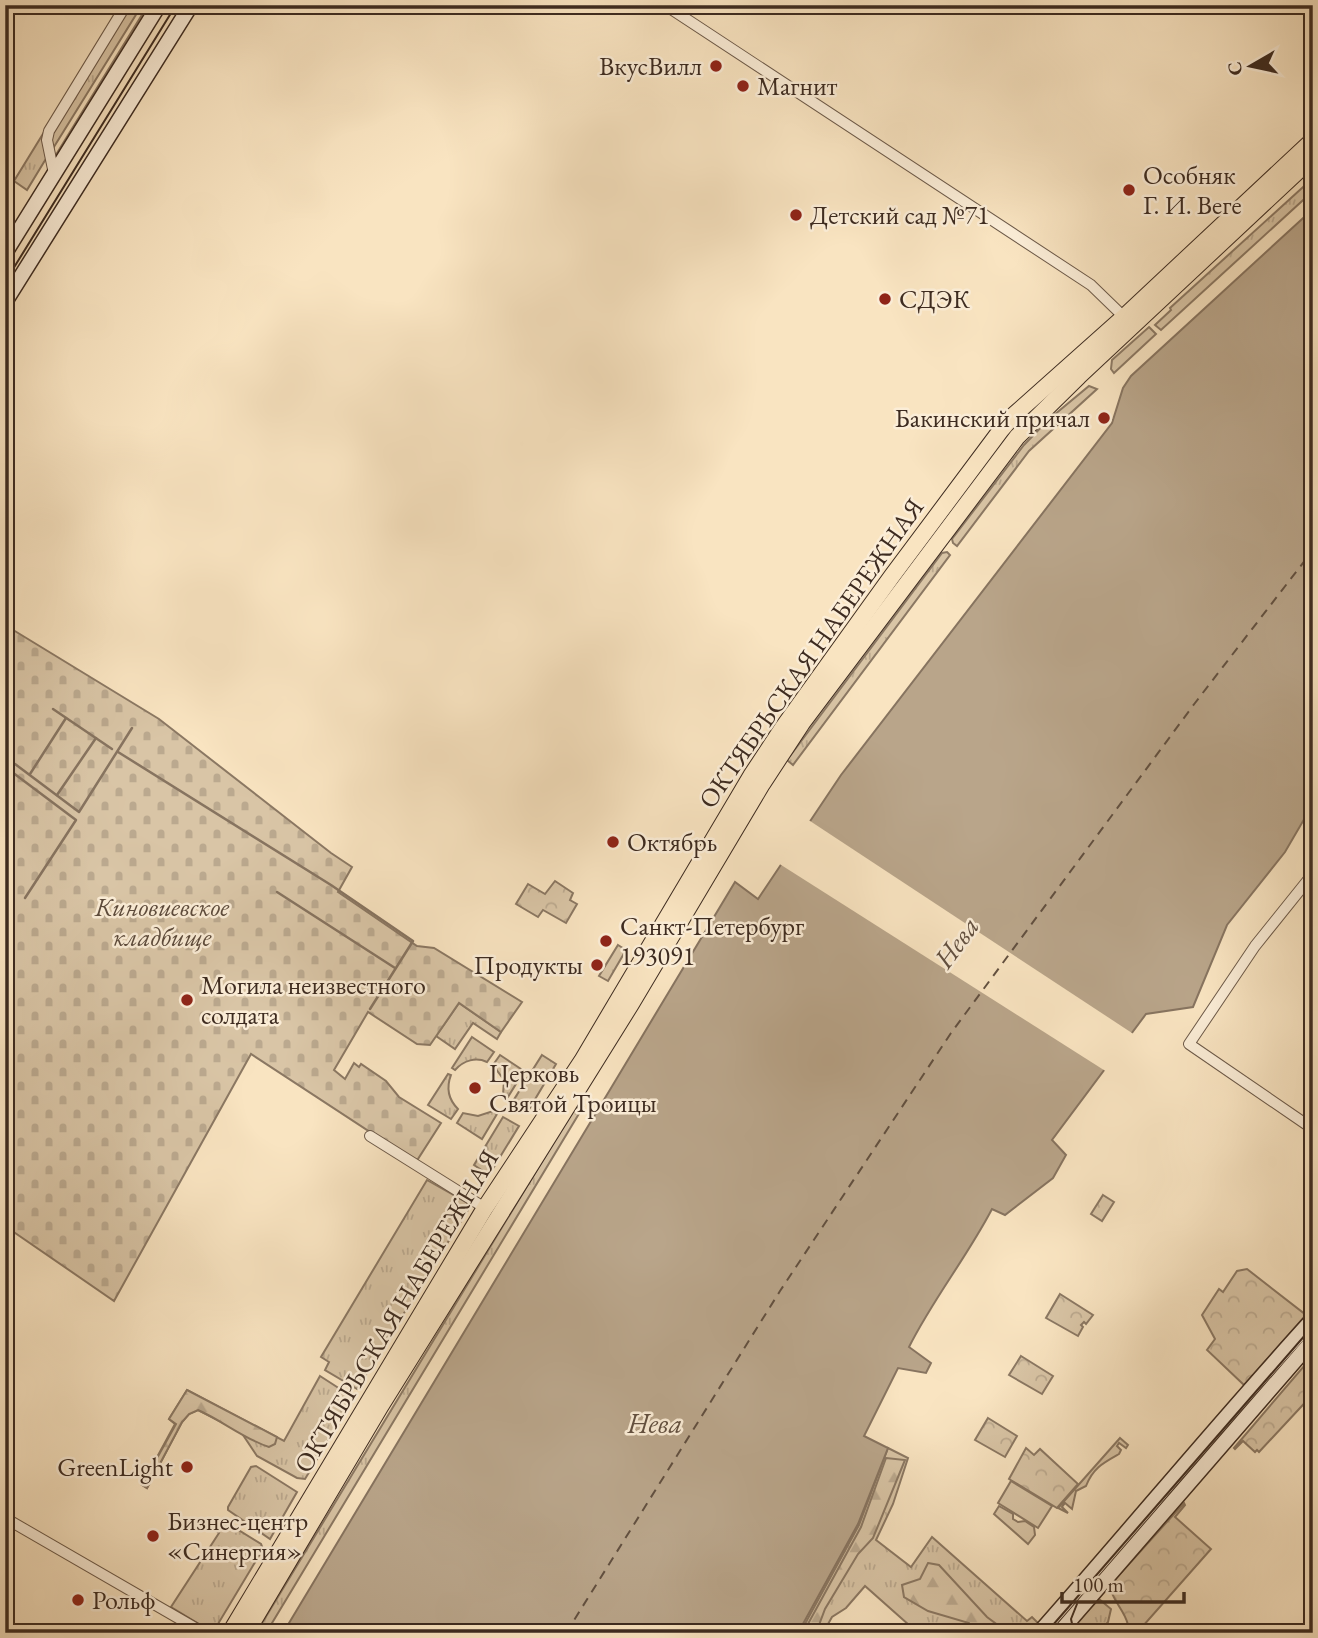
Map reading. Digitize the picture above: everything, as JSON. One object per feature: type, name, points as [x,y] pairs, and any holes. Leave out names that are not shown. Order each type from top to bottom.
[{"type":"main road","points":[[5,253],[159,5]]},
{"type":"main road","points":[[5,302],[191,5]]},
{"type":"main road","name":"ОКТЯБРЬСКАЯ НАБЕРЕЖНАЯ","points":[[230,1633],[485,1208],[553,1101],[582,1061],[744,787],[789,719],[1001,429],[1313,140]]},
{"type":"main road","name":"ОКТЯБРЬСКАЯ НАБЕРЕЖНАЯ","points":[[246,1633],[372,1419],[631,1004],[762,783],[802,723],[1017,437],[1313,157]]},
{"type":"main road","points":[[1039,1633],[1210,1433],[1313,1319]]},
{"type":"main road","points":[[1059,1633],[1313,1340]]},
{"type":"street","points":[[54,174],[47,140],[49,131],[126,5]]},
{"type":"street","points":[[665,5],[1091,285],[1124,317]]},
{"type":"street","points":[[1312,875],[1255,946],[1189,1044],[1313,1129]]},
{"type":"street","points":[[370,1136],[485,1208]]},
{"type":"street","points":[[5,1518],[204,1633]]},
{"type":"green space","points":[[130,5],[142,5],[52,150],[52,133]]},
{"type":"green space","points":[[148,5],[153,5],[56,161],[54,158]]},
{"type":"green space","points":[[81,72],[44,136],[47,157],[27,190],[14,181]]},
{"type":"green space","points":[[1313,178],[1313,191],[1161,330],[1155,325],[1170,308]]},
{"type":"green space","points":[[1149,327],[1156,334],[1114,373],[1111,369],[1112,360]]},
{"type":"green space","points":[[1089,386],[1097,389],[1029,451],[957,546],[953,543],[952,539],[1024,445],[1048,420]]},
{"type":"green space","points":[[947,552],[950,555],[793,765],[787,760],[942,553]]},
{"type":"green space","name":"Киновиевское кладбище","points":[[5,625],[159,719],[352,867],[338,892],[417,946],[434,948],[522,1002],[501,1032],[459,1003],[430,1045],[417,1044],[368,1012],[334,1070],[345,1079],[354,1063],[359,1067],[361,1064],[386,1081],[399,1097],[441,1123],[416,1162],[251,1054],[114,1301],[5,1226]]},
{"type":"green space","points":[[555,881],[573,893],[570,900],[577,904],[566,923],[543,910],[538,917],[516,904],[528,884],[545,894]]},
{"type":"green space","points":[[618,945],[626,950],[608,981],[599,976]]},
{"type":"green space","points":[[459,1003],[501,1032],[497,1039],[473,1023],[455,1049],[436,1036]]},
{"type":"green space","points":[[472,1037],[494,1052],[487,1062],[470,1060],[455,1070],[452,1068]]},
{"type":"green space","points":[[500,1055],[524,1071],[508,1097],[503,1095],[504,1080],[493,1065]]},
{"type":"green space","points":[[542,1055],[556,1064],[528,1111],[513,1101]]},
{"type":"green space","points":[[448,1074],[451,1075],[449,1093],[458,1109],[451,1119],[428,1105]]},
{"type":"green space","points":[[575,1107],[583,1107],[266,1633],[256,1633]]},
{"type":"green space","points":[[493,1111],[497,1114],[482,1139],[457,1123],[463,1113],[478,1116]]},
{"type":"green space","points":[[503,1117],[519,1126],[489,1175],[474,1165]]},
{"type":"green space","points":[[427,1180],[471,1205],[357,1389],[325,1370],[329,1362],[321,1357]]},
{"type":"green space","points":[[1103,1195],[1114,1202],[1102,1221],[1091,1214]]},
{"type":"green space","points":[[1247,1269],[1306,1315],[1244,1385],[1207,1350],[1215,1339],[1202,1315],[1219,1289],[1223,1292],[1237,1271]]},
{"type":"green space","points":[[1060,1294],[1093,1315],[1086,1324],[1084,1322],[1081,1325],[1083,1327],[1078,1336],[1046,1318]]},
{"type":"green space","points":[[1021,1356],[1053,1376],[1042,1394],[1009,1375]]},
{"type":"green space","points":[[1304,1366],[1313,1372],[1313,1394],[1259,1452],[1255,1452],[1243,1441],[1235,1449],[1234,1448]]},
{"type":"green space","points":[[320,1376],[354,1398],[305,1479],[297,1478],[257,1456],[241,1432],[198,1410],[189,1414],[182,1422],[147,1488],[142,1485],[175,1424],[169,1419],[187,1390],[284,1441]]},
{"type":"green space","points":[[187,1390],[277,1437],[275,1444],[269,1447],[260,1444],[198,1410],[189,1414],[182,1422],[147,1488],[142,1485],[176,1424],[169,1419]]},
{"type":"green space","points":[[988,1418],[1017,1436],[1005,1457],[975,1440]]},
{"type":"green space","points":[[1120,1438],[1128,1445],[1126,1448],[1119,1443],[1119,1454],[1099,1467],[1086,1486],[1076,1491],[1072,1509],[1065,1503],[1062,1507],[1068,1513],[1058,1508]]},
{"type":"green space","points":[[888,1448],[908,1458],[893,1504],[876,1540],[911,1567],[932,1537],[1027,1621],[1032,1617],[1038,1623],[1029,1633],[918,1633],[865,1586],[846,1608],[832,1617],[823,1633],[800,1633],[859,1525]]},
{"type":"green space","points":[[1026,1448],[1034,1455],[1040,1449],[1078,1484],[1057,1508],[1009,1479]]},
{"type":"green space","points":[[886,1458],[905,1460],[873,1538],[858,1554],[825,1609],[816,1633],[803,1633],[861,1527]]},
{"type":"green space","points":[[256,1466],[297,1492],[270,1539],[228,1510],[251,1467]]},
{"type":"green space","points":[[1011,1481],[1052,1506],[1038,1528],[998,1503]]},
{"type":"green space","points":[[1184,1503],[1175,1517],[1211,1549],[1143,1626],[1128,1625],[1110,1585]]},
{"type":"green space","points":[[999,1506],[1013,1514],[1013,1519],[1018,1522],[1025,1521],[1034,1527],[1035,1535],[1028,1544],[994,1514]]},
{"type":"green space","points":[[219,1521],[224,1521],[261,1544],[263,1549],[215,1629],[204,1627],[171,1607],[219,1533],[213,1528]]},
{"type":"green space","points":[[928,1563],[939,1565],[987,1617],[1003,1629],[1002,1633],[975,1633],[969,1623],[928,1611],[904,1597],[902,1585],[920,1579]]},
{"type":"green space","points":[[1099,1599],[1111,1609],[1108,1622],[1099,1633],[1076,1633],[1073,1626]]},
{"type":"water","name":"Нева","points":[[1313,209],[1313,804],[1285,852],[1227,925],[1193,1007],[1146,1014],[1052,1140],[1066,1155],[1053,1178],[1005,1215],[992,1209],[909,1347],[931,1363],[926,1373],[898,1368],[864,1436],[888,1448],[858,1524],[798,1633],[283,1633],[735,882],[758,899],[841,775],[1112,423],[1123,388],[1131,376]]},
{"type":"pier","points":[[807,819],[1135,1035],[1107,1072],[778,863]]},
{"type":"waterway","points":[[53,709],[112,749]]},
{"type":"waterway","points":[[30,774],[66,718]]},
{"type":"waterway","points":[[15,764],[79,812],[132,728]]},
{"type":"waterway","points":[[57,795],[96,738]]},
{"type":"waterway","points":[[118,752],[331,885],[413,941],[370,1009]]},
{"type":"waterway","points":[[5,773],[8,769],[76,820],[25,898]]},
{"type":"waterway","points":[[277,892],[395,968]]},
{"type":"ferry route","points":[[566,1633],[780,1291],[951,1033],[1195,703],[1313,550]]},
{"type":"tram line","points":[[5,282],[176,5]]},
{"type":"tram line","points":[[1046,1633],[1313,1326]]},
{"type":"tram line","points":[[1074,1633],[1071,1619],[1077,1604]]},
{"type":"place","name":"ВкусВилл","points":[[716,66]]},
{"type":"place","name":"Магнит","points":[[743,86]]},
{"type":"place","name":"Особняк Г. И. Веге","points":[[1129,190]]},
{"type":"place","name":"Детский сад №71","points":[[796,215]]},
{"type":"place","name":"СДЭК","points":[[885,299]]},
{"type":"place","name":"Бакинский причал","points":[[1104,418]]},
{"type":"place","name":"Октябрь","points":[[613,842]]},
{"type":"place","name":"Санкт-Петербург 193091","points":[[606,941]]},
{"type":"place","name":"Продукты","points":[[597,965]]},
{"type":"place","name":"Могила неизвестного солдата","points":[[187,1000]]},
{"type":"place","name":"Церковь Святой Троицы","points":[[475,1088]]},
{"type":"place","name":"GreenLight","points":[[187,1467]]},
{"type":"place","name":"Бизнес-центр «Синергия»","points":[[153,1536]]},
{"type":"place","name":"Рольф","points":[[78,1600]]}]
